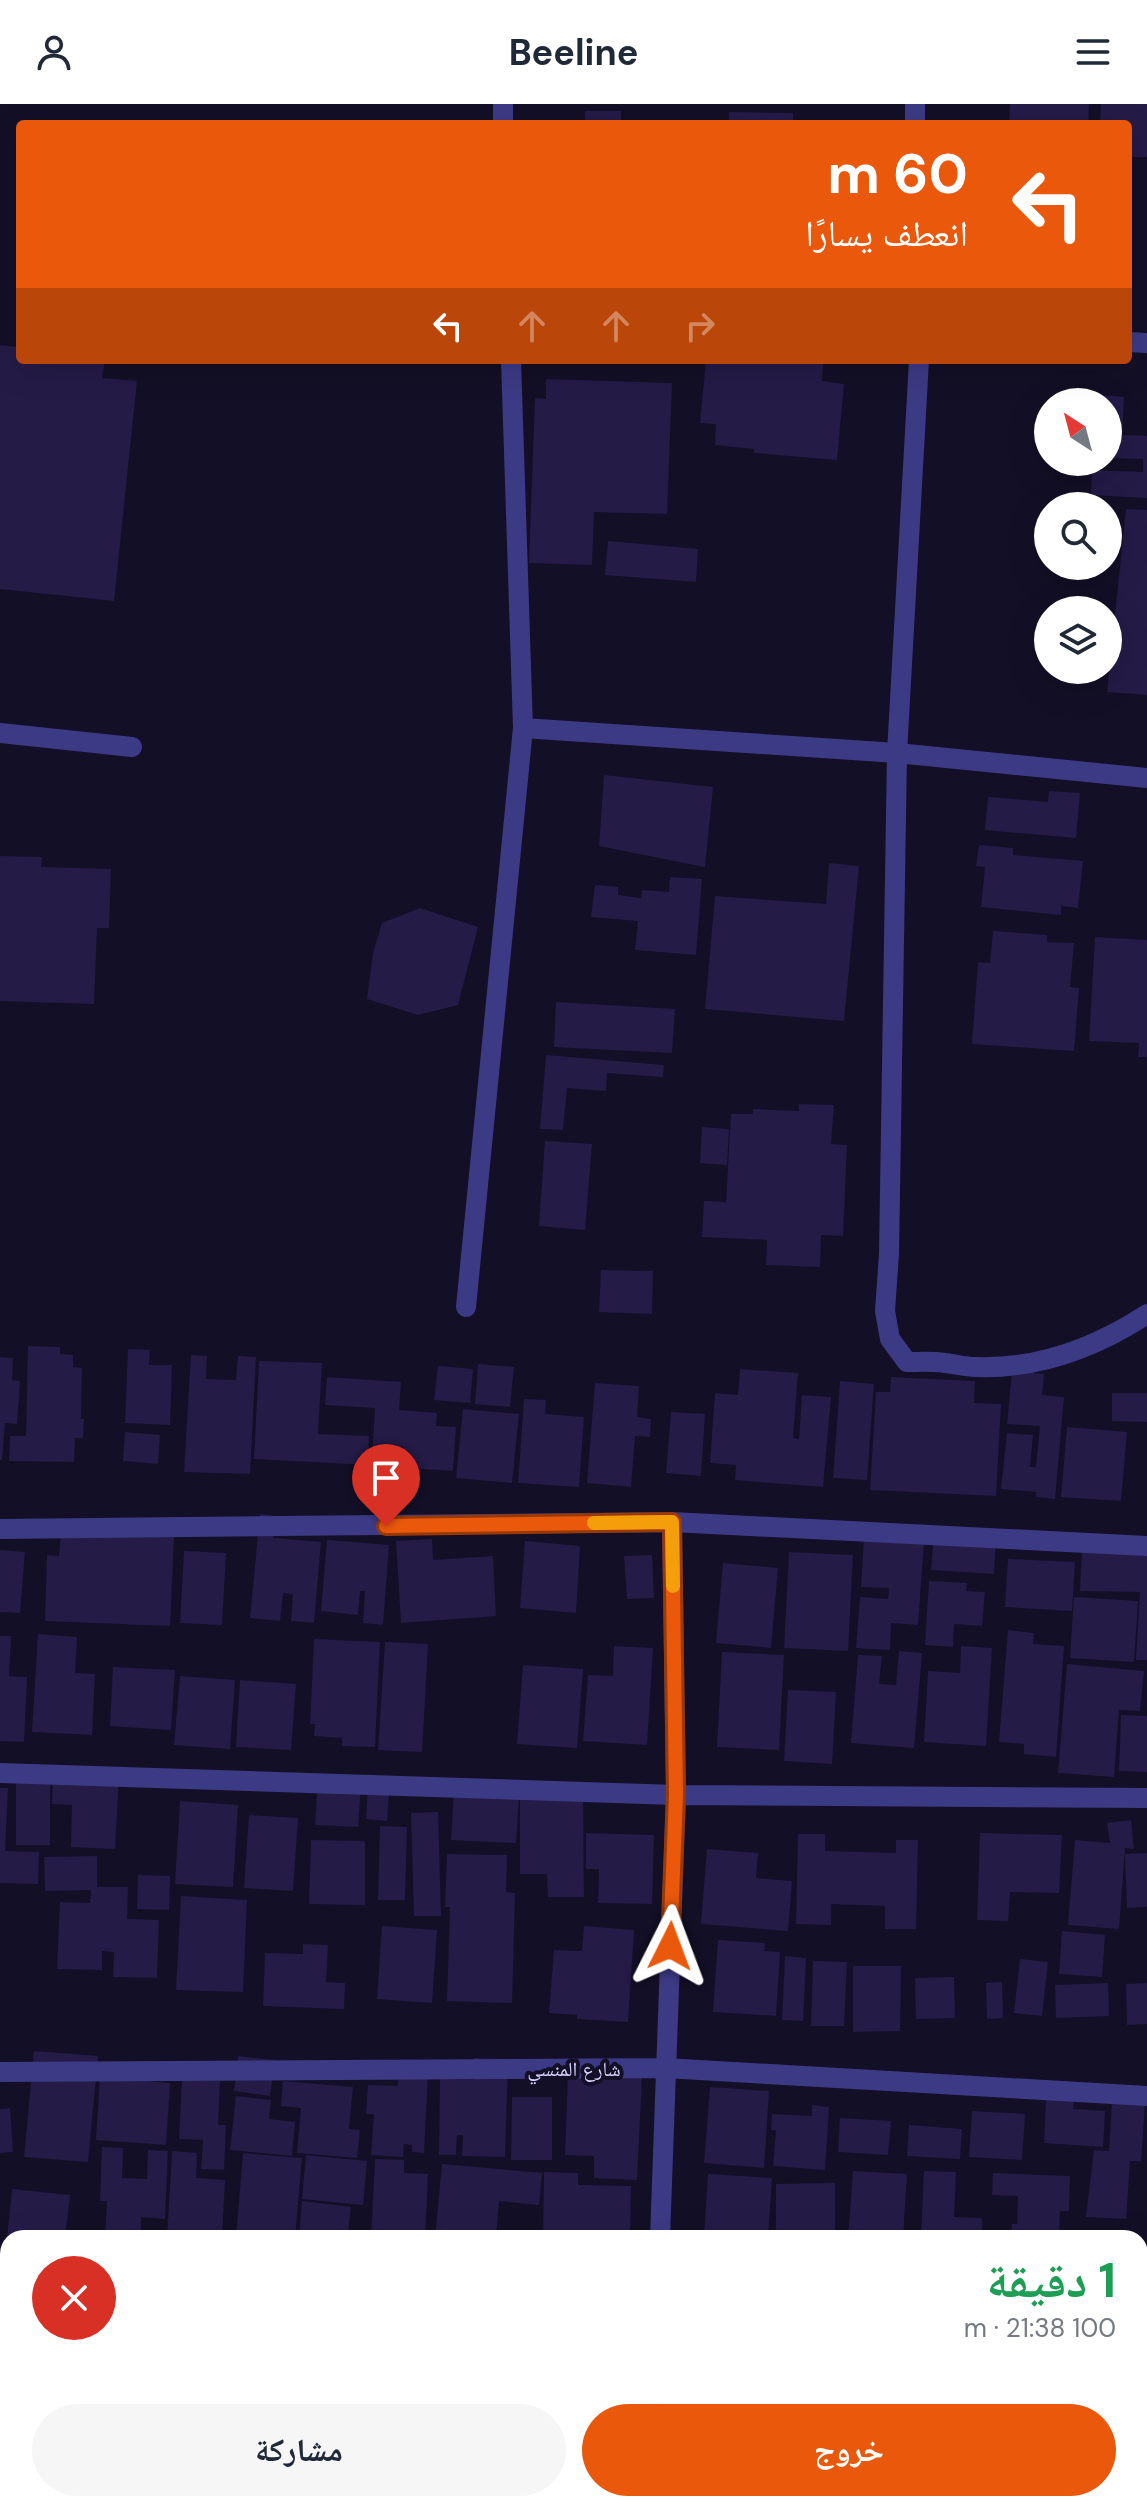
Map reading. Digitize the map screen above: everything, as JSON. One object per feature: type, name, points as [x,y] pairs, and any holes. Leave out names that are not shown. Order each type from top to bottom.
[{"type":"street","points":[[466,1307],[523,728],[511,364]]},
{"type":"street","points":[[919,364],[897,753],[889,1254],[885,1311],[890,1339],[907,1362],[944,1362],[973,1367],[1016,1366],[1065,1356],[1122,1331],[1147,1314]]},
{"type":"street","points":[[523,728],[897,753],[1147,778]]},
{"type":"street","points":[[0,733],[132,747]]},
{"type":"street","points":[[660,2230],[676,1795],[672,1522]]},
{"type":"street","points":[[0,1529],[672,1522],[1147,1546]]},
{"type":"street","points":[[0,1773],[676,1795],[1147,1798]]},
{"type":"street","name":"شارع المنسي","points":[[0,2072],[665,2068],[1147,2096]]},
{"type":"building","points":[[1010,104],[1089,104],[1088,120],[1009,120]]},
{"type":"building","points":[[1101,104],[1147,104],[1147,157],[1132,157],[1132,120],[1100,120]]},
{"type":"building","points":[[585,111],[621,111],[621,120],[585,120]]},
{"type":"building","points":[[729,112],[793,113],[793,120],[729,120]]},
{"type":"building","points":[[0,345],[16,347],[16,364],[104,364],[102,378],[137,381],[114,601],[0,589]]},
{"type":"building","points":[[706,364],[823,364],[822,381],[844,384],[837,460],[754,453],[754,449],[715,445],[716,424],[700,423]]},
{"type":"building","points":[[546,379],[672,383],[667,514],[594,512],[592,565],[529,563],[535,398],[546,399]]},
{"type":"building","points":[[1122,435],[1147,436],[1147,498],[1122,497],[1122,492],[1091,492],[1092,476],[1122,476],[1122,471],[1143,472],[1143,459],[1122,458]]},
{"type":"building","points":[[1126,509],[1147,510],[1147,695],[1107,692],[1108,684],[1122,684],[1122,596],[1117,596],[1119,580],[1122,580]]},
{"type":"building","points":[[608,541],[698,549],[696,582],[605,575]]},
{"type":"building","points":[[604,775],[713,787],[705,867],[599,846]]},
{"type":"building","points":[[1049,791],[1080,793],[1076,838],[985,830],[988,797],[1048,802]]},
{"type":"building","points":[[979,845],[1013,848],[1013,855],[1083,861],[1078,908],[1061,906],[1061,915],[981,907],[985,867],[976,866]]},
{"type":"building","points":[[0,856],[42,857],[41,867],[111,869],[109,928],[97,928],[94,1004],[0,1001]]},
{"type":"building","points":[[829,863],[859,866],[844,1021],[705,1009],[715,896],[826,904]]},
{"type":"building","points":[[670,877],[702,879],[696,955],[635,950],[638,921],[591,917],[595,885],[618,887],[618,895],[641,898],[642,890],[669,892]]},
{"type":"building","points":[[420,908],[478,927],[458,1005],[418,1015],[367,999],[373,953],[382,923]]},
{"type":"building","points":[[993,931],[1047,935],[1047,942],[1074,943],[1070,987],[1079,988],[1074,1051],[972,1044],[978,962],[990,963]]},
{"type":"building","points":[[1095,937],[1147,940],[1147,1057],[1138,1057],[1139,1043],[1089,1041]]},
{"type":"building","points":[[556,1002],[675,1009],[672,1053],[554,1047]]},
{"type":"building","points":[[546,1055],[664,1065],[663,1077],[607,1073],[606,1091],[567,1088],[563,1130],[540,1129]]},
{"type":"building","points":[[799,1104],[834,1105],[831,1144],[847,1145],[843,1236],[821,1235],[820,1267],[766,1265],[767,1240],[702,1237],[704,1201],[726,1202],[731,1114],[753,1114],[753,1109],[799,1111]]},
{"type":"building","points":[[702,1127],[729,1129],[727,1165],[700,1163]]},
{"type":"building","points":[[545,1141],[592,1144],[585,1230],[539,1226]]},
{"type":"building","points":[[601,1270],[653,1271],[652,1314],[599,1312]]},
{"type":"building","points":[[28,1346],[60,1347],[60,1354],[73,1355],[73,1367],[82,1368],[83,1438],[75,1438],[74,1462],[9,1461],[10,1436],[26,1436]]},
{"type":"building","points":[[128,1349],[150,1350],[149,1365],[172,1365],[170,1425],[125,1423]]},
{"type":"building","points":[[191,1355],[207,1356],[206,1379],[236,1380],[238,1356],[256,1357],[250,1474],[184,1472]]},
{"type":"building","points":[[0,1357],[13,1358],[12,1380],[20,1381],[17,1424],[5,1423],[2,1460],[0,1460]]},
{"type":"building","points":[[259,1361],[322,1363],[318,1434],[369,1436],[368,1465],[254,1459]]},
{"type":"building","points":[[478,1364],[514,1367],[510,1407],[475,1404]]},
{"type":"building","points":[[438,1366],[473,1369],[470,1403],[434,1400]]},
{"type":"building","points":[[740,1369],[798,1373],[793,1438],[799,1439],[802,1395],[831,1397],[823,1487],[735,1480],[736,1465],[710,1463],[715,1393],[738,1395]]},
{"type":"building","points":[[1012,1371],[1044,1374],[1042,1395],[1064,1397],[1055,1499],[1036,1497],[1036,1492],[1001,1489],[1007,1433],[1033,1435],[1030,1467],[1036,1467],[1040,1426],[1007,1424]]},
{"type":"building","points":[[327,1377],[401,1382],[399,1410],[437,1413],[436,1426],[456,1427],[453,1471],[393,1467],[393,1460],[372,1459],[375,1408],[325,1405]]},
{"type":"building","points":[[891,1377],[975,1381],[974,1403],[1001,1404],[996,1496],[870,1490],[876,1392],[890,1392]]},
{"type":"building","points":[[840,1381],[874,1384],[867,1480],[833,1478]]},
{"type":"building","points":[[595,1383],[639,1386],[637,1417],[651,1419],[650,1437],[635,1436],[631,1487],[587,1483]]},
{"type":"building","points":[[1112,1393],[1147,1393],[1147,1422],[1112,1421]]},
{"type":"building","points":[[524,1399],[546,1400],[545,1414],[584,1417],[579,1487],[518,1483]]},
{"type":"building","points":[[463,1409],[519,1414],[512,1483],[456,1478]]},
{"type":"building","points":[[671,1412],[705,1414],[701,1476],[666,1473]]},
{"type":"building","points":[[1067,1427],[1127,1432],[1121,1501],[1061,1497]]},
{"type":"building","points":[[125,1432],[160,1435],[158,1464],[123,1461]]},
{"type":"building","points":[[260,1514],[276,1516],[274,1538],[321,1542],[314,1623],[291,1621],[293,1594],[283,1593],[280,1621],[250,1618]]},
{"type":"building","points":[[61,1533],[174,1537],[170,1626],[45,1621],[47,1555],[59,1556]]},
{"type":"building","points":[[934,1534],[996,1538],[994,1574],[931,1570]]},
{"type":"building","points":[[864,1538],[924,1542],[918,1625],[891,1623],[890,1650],[856,1648],[860,1597],[888,1599],[889,1588],[861,1587]]},
{"type":"building","points":[[432,1539],[433,1560],[493,1556],[496,1616],[401,1623],[396,1541]]},
{"type":"building","points":[[327,1540],[389,1545],[383,1625],[363,1623],[365,1591],[360,1591],[358,1615],[321,1611]]},
{"type":"building","points":[[525,1541],[580,1546],[576,1613],[520,1608]]},
{"type":"building","points":[[1082,1549],[1147,1551],[1147,1660],[1136,1660],[1140,1592],[1080,1591]]},
{"type":"building","points":[[0,1550],[25,1552],[20,1613],[0,1612]]},
{"type":"building","points":[[184,1551],[226,1553],[222,1625],[180,1623]]},
{"type":"building","points":[[789,1552],[853,1555],[848,1651],[784,1648]]},
{"type":"building","points":[[652,1555],[654,1598],[627,1599],[624,1556]]},
{"type":"building","points":[[1008,1559],[1075,1562],[1072,1611],[1005,1607]]},
{"type":"building","points":[[723,1563],[778,1568],[771,1648],[716,1643]]},
{"type":"building","points":[[929,1581],[967,1583],[966,1591],[985,1592],[982,1626],[954,1624],[953,1647],[925,1645]]},
{"type":"building","points":[[1074,1597],[1138,1601],[1134,1662],[1070,1658]]},
{"type":"building","points":[[1008,1630],[1034,1633],[1033,1644],[1064,1646],[1056,1757],[1024,1754],[1024,1744],[999,1742]]},
{"type":"building","points":[[38,1634],[77,1637],[75,1673],[95,1674],[92,1735],[32,1732]]},
{"type":"building","points":[[0,1636],[11,1636],[9,1676],[27,1677],[24,1742],[0,1741]]},
{"type":"building","points":[[314,1639],[380,1642],[375,1747],[342,1746],[342,1738],[314,1736],[315,1724],[310,1724]]},
{"type":"building","points":[[385,1642],[428,1644],[422,1752],[378,1750]]},
{"type":"building","points":[[614,1646],[653,1648],[647,1745],[583,1741],[588,1675],[613,1676]]},
{"type":"building","points":[[961,1646],[992,1648],[986,1746],[924,1742],[928,1671],[960,1673]]},
{"type":"building","points":[[899,1651],[922,1653],[914,1748],[851,1743],[858,1655],[882,1656],[879,1684],[896,1685]]},
{"type":"building","points":[[722,1652],[784,1655],[779,1750],[717,1747]]},
{"type":"building","points":[[1067,1664],[1144,1671],[1140,1711],[1119,1710],[1114,1777],[1058,1773]]},
{"type":"building","points":[[523,1665],[583,1669],[577,1748],[517,1744]]},
{"type":"building","points":[[113,1667],[175,1670],[171,1730],[110,1726]]},
{"type":"building","points":[[180,1676],[235,1680],[230,1749],[174,1745]]},
{"type":"building","points":[[240,1680],[296,1684],[291,1750],[236,1747]]},
{"type":"building","points":[[788,1690],[836,1692],[832,1764],[784,1761]]},
{"type":"building","points":[[1121,1715],[1147,1716],[1147,1772],[1119,1771]]},
{"type":"building","points":[[16,1771],[50,1771],[50,1845],[16,1845]]},
{"type":"building","points":[[53,1773],[119,1775],[115,1849],[71,1847],[72,1805],[52,1804]]},
{"type":"building","points":[[369,1775],[390,1777],[387,1821],[366,1819]]},
{"type":"building","points":[[318,1781],[361,1784],[358,1827],[315,1825]]},
{"type":"building","points":[[0,1788],[8,1788],[5,1851],[39,1852],[38,1884],[0,1883]]},
{"type":"building","points":[[454,1791],[519,1796],[516,1843],[451,1840]]},
{"type":"building","points":[[520,1799],[583,1799],[584,1897],[548,1897],[547,1874],[520,1874]]},
{"type":"building","points":[[180,1801],[238,1805],[233,1887],[175,1884]]},
{"type":"building","points":[[438,1812],[441,1916],[414,1916],[411,1813]]},
{"type":"building","points":[[249,1815],[298,1818],[293,1891],[244,1888]]},
{"type":"building","points":[[1131,1820],[1134,1849],[1125,1848],[1119,1929],[1068,1925],[1075,1840],[1110,1843],[1107,1823]]},
{"type":"building","points":[[380,1826],[407,1827],[405,1900],[378,1900]]},
{"type":"building","points":[[586,1833],[654,1835],[652,1904],[598,1903],[599,1869],[586,1869]]},
{"type":"building","points":[[980,1833],[1062,1835],[1059,1893],[1010,1892],[1008,1921],[977,1920]]},
{"type":"building","points":[[798,1834],[825,1834],[825,1851],[896,1853],[896,1840],[918,1840],[916,1929],[885,1929],[885,1906],[831,1904],[831,1925],[796,1924]]},
{"type":"building","points":[[311,1840],[365,1841],[365,1905],[309,1904]]},
{"type":"building","points":[[707,1849],[758,1853],[756,1878],[792,1881],[788,1931],[701,1924]]},
{"type":"building","points":[[1147,1853],[1147,1907],[1127,1908],[1125,1854]]},
{"type":"building","points":[[447,1854],[507,1855],[506,1892],[515,1893],[512,2003],[447,2001],[450,1907],[445,1907]]},
{"type":"building","points":[[97,1856],[97,1887],[128,1887],[127,1919],[159,1920],[157,1978],[113,1977],[114,1952],[102,1951],[102,1970],[57,1969],[60,1902],[90,1903],[91,1890],[45,1891],[44,1857]]},
{"type":"building","points":[[138,1875],[170,1876],[169,1910],[137,1909]]},
{"type":"building","points":[[181,1896],[247,1900],[243,1992],[176,1990]]},
{"type":"building","points":[[382,1926],[437,1930],[432,2003],[377,1999]]},
{"type":"building","points":[[584,1926],[634,1930],[628,2022],[577,2019],[577,2015],[549,2013],[554,1950],[582,1951]]},
{"type":"building","points":[[1062,1931],[1105,1935],[1102,1977],[1059,1974]]},
{"type":"building","points":[[718,1940],[765,1943],[764,1951],[780,1952],[776,2016],[713,2012]]},
{"type":"building","points":[[303,1944],[328,1945],[326,1982],[345,1983],[344,2009],[263,2006],[265,1953],[303,1954]]},
{"type":"building","points":[[785,1956],[806,1958],[803,2021],[782,2020]]},
{"type":"building","points":[[1020,1959],[1048,1962],[1042,2016],[1014,2013]]},
{"type":"building","points":[[813,1961],[847,1962],[844,2026],[811,2026]]},
{"type":"building","points":[[853,1966],[901,1966],[900,2031],[853,2032]]},
{"type":"building","points":[[954,1977],[955,2018],[916,2019],[915,1978]]},
{"type":"building","points":[[1002,1982],[1003,2018],[987,2019],[986,1983]]},
{"type":"building","points":[[1108,1983],[1109,2016],[1056,2018],[1055,1985]]},
{"type":"building","points":[[1147,1983],[1147,2024],[1127,2025],[1126,1984]]},
{"type":"building","points":[[34,2051],[98,2056],[88,2162],[24,2157]]},
{"type":"building","points":[[238,2056],[275,2060],[270,2096],[234,2091]]},
{"type":"building","points":[[474,2058],[508,2059],[505,2157],[462,2156],[463,2135],[457,2135],[456,2155],[439,2155],[440,2079],[473,2080]]},
{"type":"building","points":[[398,2072],[428,2074],[424,2153],[412,2152],[412,2145],[404,2144],[403,2157],[371,2155],[374,2114],[366,2114],[368,2085],[398,2086]]},
{"type":"building","points":[[568,2074],[642,2077],[637,2180],[594,2178],[594,2156],[565,2155]]},
{"type":"building","points":[[100,2077],[170,2083],[166,2145],[96,2140]]},
{"type":"building","points":[[182,2080],[220,2081],[218,2125],[226,2125],[224,2170],[201,2169],[203,2140],[179,2139]]},
{"type":"building","points":[[283,2081],[353,2087],[349,2129],[360,2130],[357,2158],[297,2153],[301,2108],[281,2106]]},
{"type":"building","points":[[710,2087],[769,2091],[764,2168],[704,2163]]},
{"type":"building","points":[[236,2096],[271,2100],[269,2119],[295,2122],[292,2156],[230,2150]]},
{"type":"building","points":[[512,2097],[552,2097],[552,2160],[511,2160]]},
{"type":"building","points":[[1046,2099],[1074,2100],[1073,2109],[1105,2111],[1103,2147],[1044,2143]]},
{"type":"building","points":[[1112,2102],[1145,2104],[1141,2161],[1130,2161],[1126,2219],[1086,2217],[1094,2150],[1109,2151]]},
{"type":"building","points":[[812,2105],[829,2107],[825,2170],[773,2166],[776,2130],[771,2130],[772,2114],[812,2116]]},
{"type":"building","points":[[10,2108],[13,2152],[0,2153],[0,2109]]},
{"type":"building","points":[[972,2111],[1025,2114],[1022,2160],[969,2157]]},
{"type":"building","points":[[840,2118],[891,2121],[888,2155],[838,2152]]},
{"type":"building","points":[[909,2125],[962,2129],[960,2159],[907,2156]]},
{"type":"building","points":[[102,2147],[123,2148],[122,2178],[147,2179],[148,2150],[168,2151],[165,2219],[141,2217],[141,2230],[105,2230],[107,2201],[100,2201]]},
{"type":"building","points":[[172,2151],[197,2153],[196,2178],[225,2180],[222,2230],[167,2230]]},
{"type":"building","points":[[243,2153],[302,2158],[296,2230],[237,2230]]},
{"type":"building","points":[[306,2155],[367,2161],[363,2205],[302,2199]]},
{"type":"building","points":[[375,2159],[404,2160],[404,2173],[428,2174],[425,2230],[371,2230]]},
{"type":"building","points":[[442,2164],[542,2173],[539,2205],[499,2201],[497,2230],[436,2230]]},
{"type":"building","points":[[853,2171],[907,2174],[904,2230],[849,2230]]},
{"type":"building","points":[[924,2171],[956,2172],[954,2217],[982,2218],[982,2230],[921,2230]]},
{"type":"building","points":[[544,2172],[578,2173],[578,2185],[631,2186],[630,2230],[543,2230]]},
{"type":"building","points":[[993,2173],[1070,2176],[1069,2211],[1060,2211],[1059,2230],[1012,2230],[1012,2224],[1017,2224],[1018,2196],[992,2195]]},
{"type":"building","points":[[708,2174],[772,2178],[769,2230],[704,2230]]},
{"type":"building","points":[[835,2183],[835,2230],[776,2230],[776,2184]]},
{"type":"building","points":[[12,2189],[70,2195],[66,2230],[8,2230]]},
{"type":"building","points":[[302,2201],[351,2207],[348,2230],[300,2230]]},
{"type":"slow traffic","points":[[594,1523],[672,1522],[673,1586]]},
{"type":"route","points":[[386,1526],[672,1522],[676,1795],[670,1946]]}]
